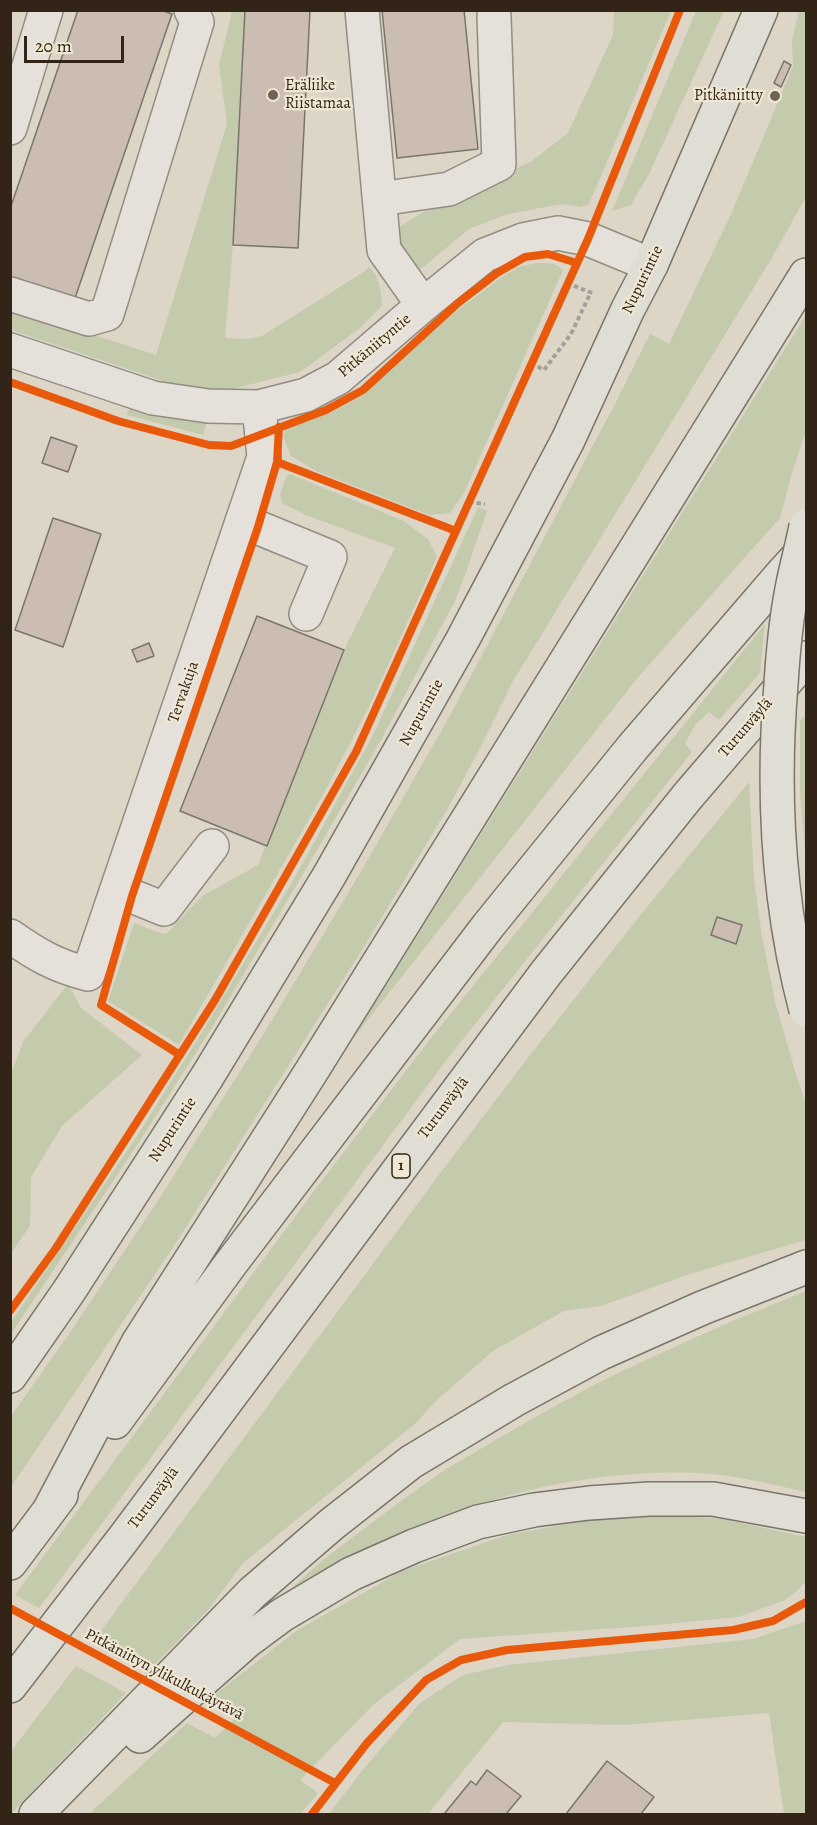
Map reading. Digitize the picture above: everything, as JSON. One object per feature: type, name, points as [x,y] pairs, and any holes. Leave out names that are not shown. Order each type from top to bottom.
[{"type":"main road","name":"Nupurintie","points":[[10,1376],[69,1291],[207,1077],[329,876],[469,629],[568,440],[628,309],[651,266],[761,10]]},
{"type":"main road","points":[[49,1511],[138,1343],[311,1072],[807,275]]},
{"type":"main road","points":[[807,526],[792,590],[783,654],[776,786],[780,859],[788,927],[807,1010]]},
{"type":"main road","points":[[10,1563],[232,1262],[488,926],[633,747],[807,548]]},
{"type":"main road","name":"Turunväylä","points":[[10,1686],[124,1538],[546,973],[687,797],[807,658]]},
{"type":"main road","points":[[36,1815],[252,1593],[332,1524],[411,1462],[514,1400],[601,1353],[702,1308],[807,1267]]},
{"type":"main road","points":[[61,1788],[142,1734],[247,1641],[282,1615],[351,1574],[414,1546],[478,1522],[534,1510],[649,1499],[713,1499],[796,1514]]},
{"type":"street","points":[[10,128],[46,10]]},
{"type":"street","points":[[10,294],[89,319],[107,314],[197,22],[191,10]]},
{"type":"street","points":[[362,10],[384,250],[423,305]]},
{"type":"street","points":[[380,199],[449,189],[499,164],[494,16]]},
{"type":"street","name":"Pitkäniityntie","points":[[10,351],[153,398],[208,406],[259,407],[306,395],[338,378],[485,255],[523,240],[558,233],[588,239],[651,266]]},
{"type":"street","name":"Tervakuja","points":[[10,936],[62,967],[88,974],[264,457],[259,407]]},
{"type":"street","points":[[242,521],[330,557],[306,614]]},
{"type":"street","points":[[117,890],[164,909],[212,846]]},
{"type":"path","points":[[563,293],[588,239]]},
{"type":"path","points":[[531,363],[544,370],[571,334],[591,292]]},
{"type":"path","points":[[526,374],[535,353]]},
{"type":"path","points":[[464,512],[474,491]]},
{"type":"path","points":[[469,502],[485,504]]},
{"type":"path","points":[[316,1813],[322,1801]]},
{"type":"green space","points":[[232,11],[245,11],[233,245],[225,338],[247,339],[262,336],[369,267],[378,280],[382,306],[360,328],[300,372],[236,388],[207,389],[172,384],[11,330],[11,308],[156,355],[227,124],[219,65]]},
{"type":"green space","points":[[614,11],[671,11],[589,204],[581,207],[562,204],[508,214],[469,229],[421,269],[414,269],[394,234],[399,227],[422,213],[532,161],[568,133],[613,35]]},
{"type":"green space","points":[[696,11],[724,11],[649,174],[631,205],[612,211]]},
{"type":"green space","points":[[799,11],[806,11],[806,197],[770,261],[512,683],[447,810],[362,950],[172,1249],[11,1487],[11,1416],[159,1199],[263,1035],[363,868],[447,721],[650,334],[669,344],[732,212],[793,66],[792,40]]},
{"type":"green space","points":[[536,263],[554,264],[563,270],[464,493],[450,513],[429,515],[316,471],[291,456],[283,437],[286,429],[334,411],[362,396],[450,316],[502,277],[519,267]]},
{"type":"green space","points":[[806,315],[806,431],[780,518],[639,676],[352,1040]]},
{"type":"green space","points":[[133,399],[207,421],[203,435],[127,415]]},
{"type":"green space","points":[[290,474],[404,521],[428,539],[437,557],[369,707],[324,793],[179,1045],[108,1001],[134,923],[163,934],[167,933],[202,896],[258,865],[344,650],[395,548],[306,515],[283,504],[280,495],[286,477]]},
{"type":"green space","points":[[478,507],[487,511],[455,601],[381,740],[213,1026],[11,1334],[11,1322],[137,1136],[295,877],[373,735]]},
{"type":"green space","points":[[765,624],[760,673],[719,720],[709,712],[696,724],[685,743],[692,752],[448,1058],[39,1608],[15,1595],[314,1191],[431,1038]]},
{"type":"green space","points":[[806,714],[806,865],[800,792],[800,721]]},
{"type":"green space","points":[[749,782],[754,879],[762,937],[776,1005],[806,1104],[806,1240],[693,1273],[601,1306],[564,1311],[493,1351],[437,1400],[416,1423],[243,1563],[209,1609],[153,1666],[97,1636],[530,1055]]},
{"type":"green space","points":[[68,984],[81,1008],[142,1055],[62,1126],[31,1177],[30,1226],[11,1253],[11,1074],[23,1042]]},
{"type":"green space","points":[[806,1291],[806,1492],[740,1478],[699,1473],[645,1473],[592,1478],[539,1488],[435,1519],[337,1563],[290,1589],[324,1559],[446,1469],[530,1420],[639,1363]]},
{"type":"green space","points":[[635,1512],[723,1519],[806,1537],[806,1581],[783,1601],[738,1617],[460,1639],[374,1704],[300,1780],[318,1793],[300,1814],[89,1814],[187,1723],[215,1738],[237,1716],[208,1700],[296,1631],[402,1571],[507,1535]]},
{"type":"green space","points":[[806,1621],[806,1814],[784,1814],[769,1713],[625,1725],[503,1722],[428,1814],[329,1814],[361,1772],[420,1703],[463,1675],[508,1665],[753,1639]]},
{"type":"green space","points":[[76,1666],[126,1693],[11,1814],[11,1751]]},
{"type":"building","points":[[78,10],[161,10],[172,14],[74,301],[10,279],[10,209]]},
{"type":"building","points":[[245,10],[310,10],[298,248],[233,245]]},
{"type":"building","points":[[382,10],[464,10],[478,149],[397,158]]},
{"type":"building","points":[[784,61],[791,65],[781,87],[774,83]]},
{"type":"building","points":[[51,437],[77,446],[68,472],[42,463]]},
{"type":"building","points":[[53,518],[101,534],[63,647],[15,630]]},
{"type":"building","points":[[257,616],[344,650],[267,846],[180,811]]},
{"type":"building","points":[[149,643],[154,656],[137,662],[132,650]]},
{"type":"building","points":[[717,917],[742,925],[736,944],[711,935]]},
{"type":"building","points":[[607,1761],[654,1797],[641,1814],[566,1814]]},
{"type":"building","points":[[487,1770],[521,1796],[506,1814],[444,1814],[471,1781],[476,1785]]},
{"type":"cycle path","points":[[10,1311],[56,1248],[215,1000],[356,752],[588,239],[680,10]]},
{"type":"cycle path","points":[[10,382],[118,421],[209,445],[231,446],[326,410],[363,390],[458,303],[497,273],[525,257],[548,254],[577,263]]},
{"type":"cycle path","points":[[180,1055],[101,1005],[132,896],[258,527],[277,462],[279,427]]},
{"type":"cycle path","points":[[277,462],[456,531]]},
{"type":"cycle path","points":[[312,1814],[367,1743],[426,1680],[461,1660],[507,1650],[733,1630],[773,1621],[806,1602]]},
{"type":"cycle path","name":"Pitkäniityn ylikulkukäytävä","points":[[10,1608],[335,1783]]},
{"type":"place","name":"Eräliike Riistamaa","points":[[273,95]]},
{"type":"place","name":"Pitkäniitty","points":[[775,96]]}]
